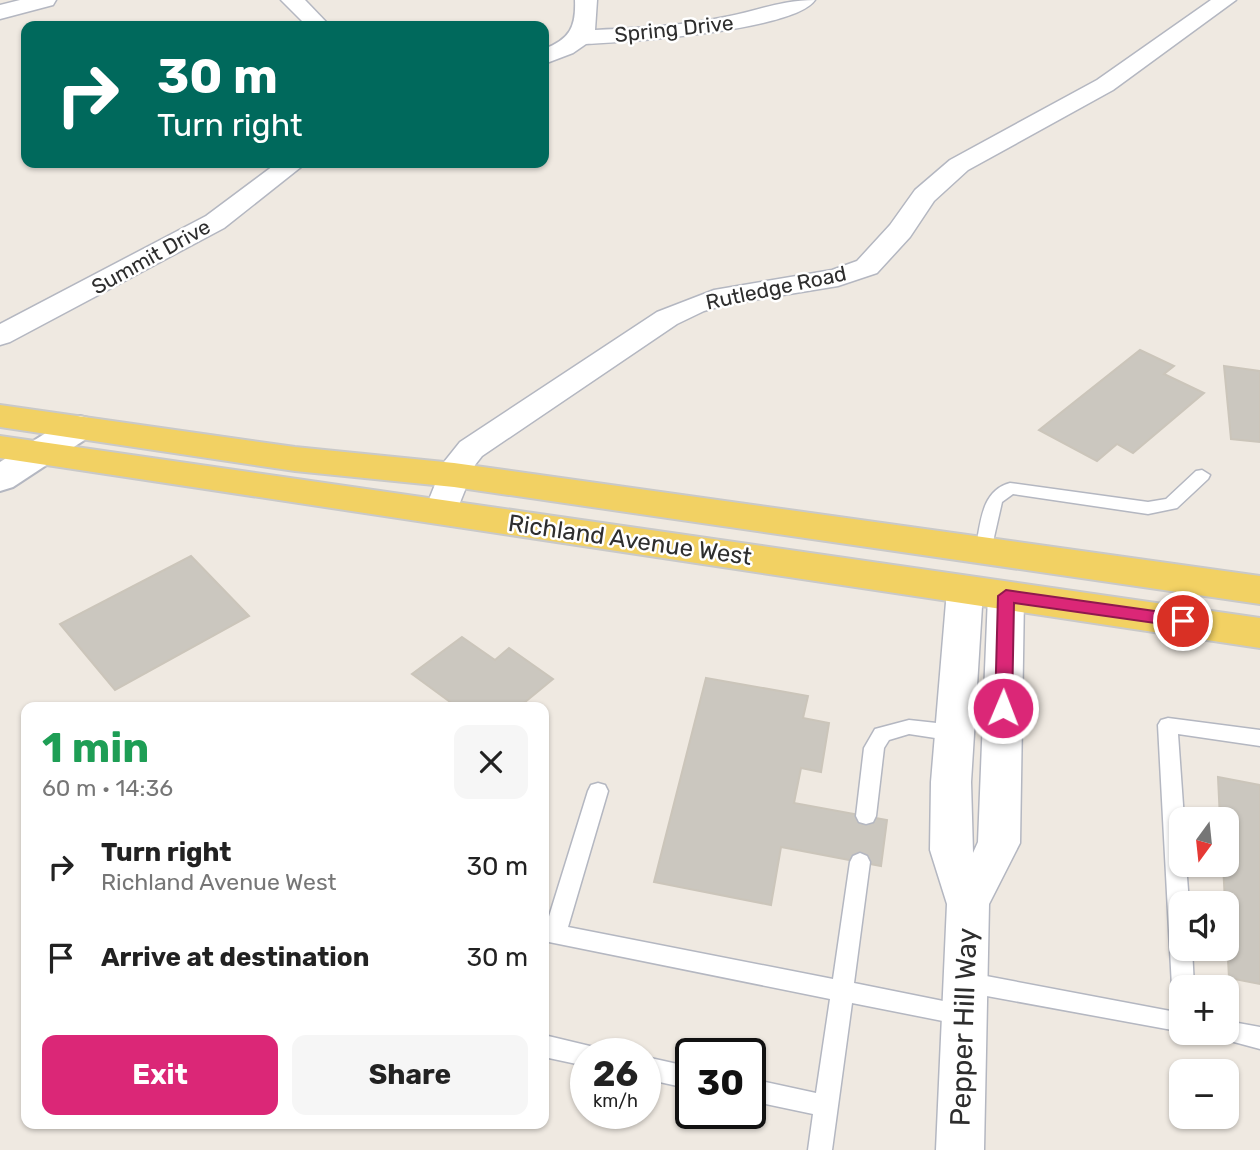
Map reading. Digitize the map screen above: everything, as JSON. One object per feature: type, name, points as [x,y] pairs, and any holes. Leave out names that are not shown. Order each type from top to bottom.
[{"type":"main road","name":"Richland Avenue West","points":[[0,416],[295,459],[454,475],[1260,590]]},
{"type":"main road","name":"Richland Avenue West","points":[[0,447],[1260,633]]},
{"type":"street","points":[[0,12],[45,0]]},
{"type":"street","points":[[292,0],[314,21]]},
{"type":"street","points":[[549,55],[569,48],[581,38],[586,23],[586,0]]},
{"type":"street","name":"Spring Drive","points":[[581,38],[691,30],[738,22],[804,0]]},
{"type":"street","name":"Rutledge Road","points":[[441,512],[454,475],[471,449],[667,318],[724,296],[838,278],[867,267],[900,231],[924,196],[959,165],[1105,85],[1225,0]]},
{"type":"street","name":"Summit Drive","points":[[0,336],[215,222],[286,168]]},
{"type":"street","points":[[0,479],[80,427]]},
{"type":"street","name":"Pepper Hill Way","points":[[960,1150],[968,904],[951,850],[955,733],[965,590]]},
{"type":"street","name":"Pepper Hill Way","points":[[968,904],[999,844],[1006,596]]},
{"type":"lane","points":[[984,551],[994,500],[1010,488],[1148,508],[1171,504],[1202,475]]},
{"type":"lane","points":[[1208,625],[1260,642]]},
{"type":"lane","points":[[1182,975],[1168,724],[1260,738]]},
{"type":"lane","points":[[866,816],[874,748],[882,734],[909,727],[955,733]]},
{"type":"lane","points":[[598,791],[550,933],[842,992],[964,999],[1169,1022]]},
{"type":"lane","points":[[820,1150],[860,862]]},
{"type":"lane","points":[[1239,1034],[1260,1038]]},
{"type":"lane","points":[[549,1047],[570,1052]]},
{"type":"lane","points":[[766,1093],[825,1106]]},
{"type":"building","points":[[1140,350],[1174,366],[1164,374],[1204,393],[1133,453],[1117,444],[1097,461],[1039,430]]},
{"type":"building","points":[[1224,366],[1260,371],[1260,442],[1231,439]]},
{"type":"building","points":[[191,556],[249,616],[115,690],[60,624]]},
{"type":"building","points":[[462,637],[495,660],[509,648],[553,679],[525,702],[450,702],[412,674]]},
{"type":"building","points":[[706,678],[808,696],[803,718],[829,723],[821,772],[801,768],[794,803],[887,820],[881,866],[781,847],[771,905],[654,882]]},
{"type":"building","points":[[1218,777],[1260,785],[1260,984],[1239,980],[1239,975],[1229,975],[1228,961],[1239,961],[1239,891],[1224,891],[1224,877],[1239,877],[1239,807],[1219,807]]},
{"type":"route","points":[[1003,708],[1006,596],[1183,621]]}]
